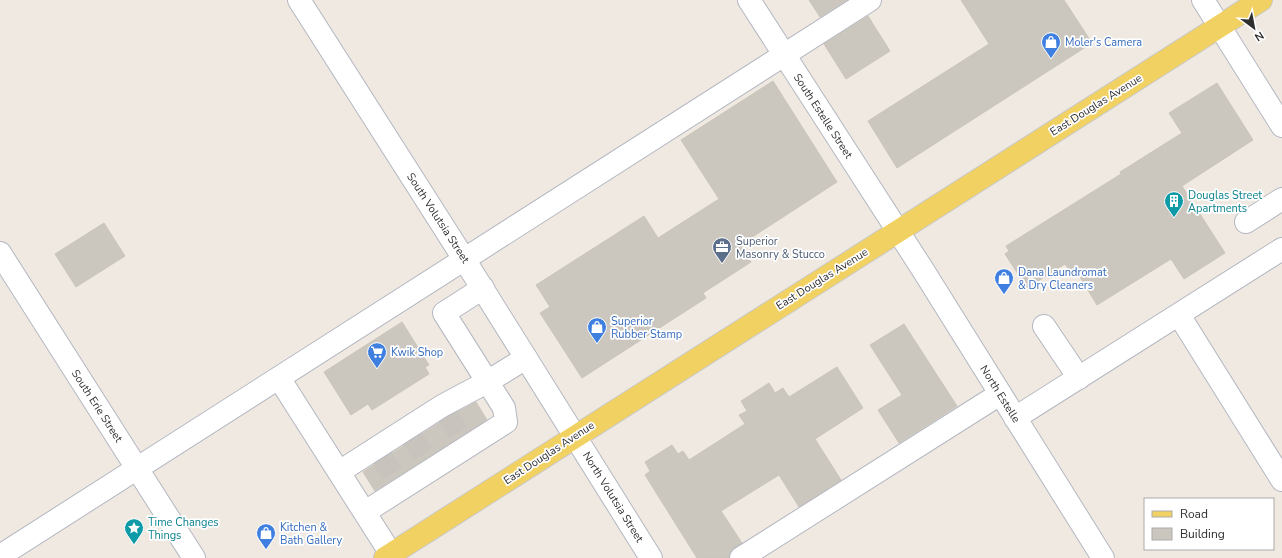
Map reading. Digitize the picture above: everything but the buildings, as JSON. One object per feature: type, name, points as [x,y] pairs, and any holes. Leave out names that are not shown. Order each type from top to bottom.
[{"type":"main road","name":"East Douglas Avenue","points":[[388,556],[1261,0]]},
{"type":"street","name":"South Volutsia Street","points":[[299,0],[483,288],[575,436]]},
{"type":"street","name":"South Estelle Street","points":[[749,0],[898,231]]},
{"type":"street","points":[[0,556],[870,0]]},
{"type":"street","points":[[1203,0],[1282,126]]},
{"type":"street","points":[[1246,222],[1282,199]]},
{"type":"street","name":"North Estelle","points":[[898,231],[1103,558]]},
{"type":"street","points":[[1015,418],[1282,249]]},
{"type":"street","name":"South Erie Street","points":[[0,253],[194,558]]},
{"type":"street","points":[[365,512],[399,484],[465,442],[506,422],[504,408],[426,284]]},
{"type":"street","points":[[444,313],[483,288]]},
{"type":"street","points":[[1179,315],[1282,480]]},
{"type":"street","points":[[1044,326],[1079,378]]},
{"type":"street","points":[[339,472],[379,452],[526,358]]},
{"type":"street","points":[[279,378],[365,512],[388,556]]},
{"type":"street","points":[[741,558],[1000,394]]},
{"type":"street","name":"North Volutsia Street","points":[[575,436],[651,558]]},
{"type":"tunnel","points":[[447,414],[462,438]]},
{"type":"tunnel","points":[[411,436],[427,460]]},
{"type":"tunnel","points":[[381,455],[396,480]]},
{"type":"place","name":"Moler's Camera","points":[[1051,59]]},
{"type":"place","name":"Douglas Street Apartments","points":[[1174,218]]},
{"type":"place","name":"Superior Masonry & Stucco","points":[[722,264]]},
{"type":"place","name":"Dana Laundromat & Dry Cleaners","points":[[1004,295]]},
{"type":"place","name":"Superior Rubber Stamp","points":[[597,344]]},
{"type":"place","name":"Kwik Shop","points":[[377,369]]},
{"type":"place","name":"Time Changes Things","points":[[134,545]]},
{"type":"place","name":"Kitchen & Bath Gallery","points":[[266,550]]}]
